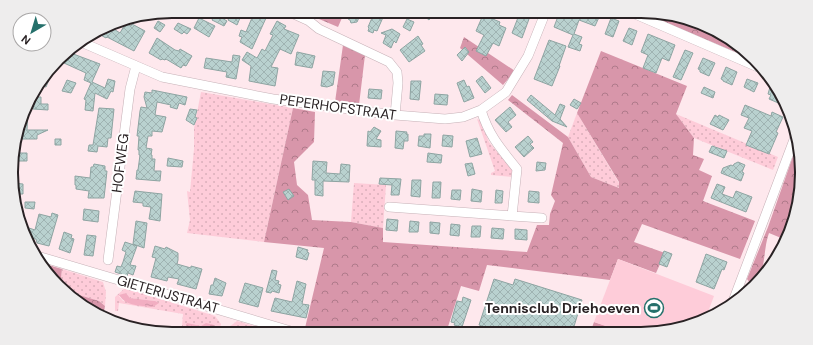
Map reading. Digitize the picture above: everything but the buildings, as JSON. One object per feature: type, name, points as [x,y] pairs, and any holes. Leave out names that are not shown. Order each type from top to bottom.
[{"type":"street","points":[[302,18],[319,29],[389,62],[397,72],[398,83],[395,115]]},
{"type":"street","name":"PEPERHOFSTRAAT","points":[[86,44],[162,77],[273,99],[395,115],[445,119],[463,117],[481,110],[506,92],[528,56],[543,18]]},
{"type":"street","points":[[644,18],[751,64]]},
{"type":"street","name":"HOFWEG","points":[[108,260],[130,89],[136,66]]},
{"type":"street","points":[[481,110],[484,121],[495,143],[517,169],[512,216]]},
{"type":"street","points":[[736,294],[793,145]]},
{"type":"street","points":[[389,207],[542,218]]},
{"type":"street","name":"GIETERIJSTRAAT","points":[[44,258],[277,327]]},
{"type":"shaded area","points":[[201,92],[293,108],[264,242],[187,233],[190,220],[187,191],[190,192],[194,149],[194,128]]},
{"type":"shaded area","points":[[577,113],[619,183],[619,188],[591,177],[568,137]]},
{"type":"shaded area","points":[[676,114],[778,157],[773,170],[694,138]]},
{"type":"shaded area","points":[[477,119],[480,120],[489,142],[513,171],[512,177],[491,175],[491,173],[495,171]]},
{"type":"shaded area","points":[[354,183],[386,185],[383,228],[351,222]]},
{"type":"shaded area","name":"Tennisclub Driehoeven","points":[[618,259],[714,296],[708,311],[690,319],[671,324],[651,327],[608,327],[594,322]]},
{"type":"shaded area","points":[[62,269],[103,282],[106,292],[105,306],[99,301],[77,294],[61,279]]},
{"type":"shaded area","points":[[125,288],[215,316],[221,324],[220,327],[183,327],[183,314],[119,303],[118,311],[115,311],[115,297]],"holes":[[[126,293],[130,298],[155,301],[123,301],[119,296]]]},
{"type":"shaded area","points":[[237,321],[258,327],[229,327]]},
{"type":"green space","points":[[317,18],[342,18],[338,27]]},
{"type":"green space","points":[[657,19],[680,23],[700,30],[718,39],[739,54]]},
{"type":"green space","points":[[464,37],[515,71],[503,85],[460,48]]},
{"type":"green space","points":[[343,45],[365,55],[359,105],[335,102]]},
{"type":"green space","points":[[601,51],[687,86],[676,114],[694,138],[693,155],[704,159],[699,170],[712,176],[703,201],[755,221],[740,259],[642,224],[634,242],[665,253],[656,273],[618,259],[610,280],[487,265],[479,291],[461,286],[448,327],[305,327],[324,248],[264,242],[293,108],[315,112],[314,142],[294,162],[297,185],[308,195],[312,220],[351,222],[383,228],[383,242],[527,252],[537,225],[549,225],[550,214],[555,201],[551,195],[563,143],[508,100],[512,95],[568,137],[591,177],[619,188],[619,182],[577,113]]},
{"type":"green space","points":[[794,153],[794,193],[787,222],[780,238],[769,233],[763,267],[750,282],[747,279],[768,227]]},
{"type":"green space","points":[[49,265],[62,269],[61,279]]},
{"type":"green space","points":[[77,294],[99,301],[105,306],[104,311]]},
{"type":"green space","points":[[594,322],[610,327],[592,327]]},
{"type":"water","points":[[126,293],[130,298],[155,301],[159,303],[153,307],[130,304],[119,295]]},
{"type":"water","points":[[187,323],[201,326],[206,323],[214,325],[214,327],[187,327]]},
{"type":"place","name":"Tennisclub Driehoeven","points":[[654,308]]}]
